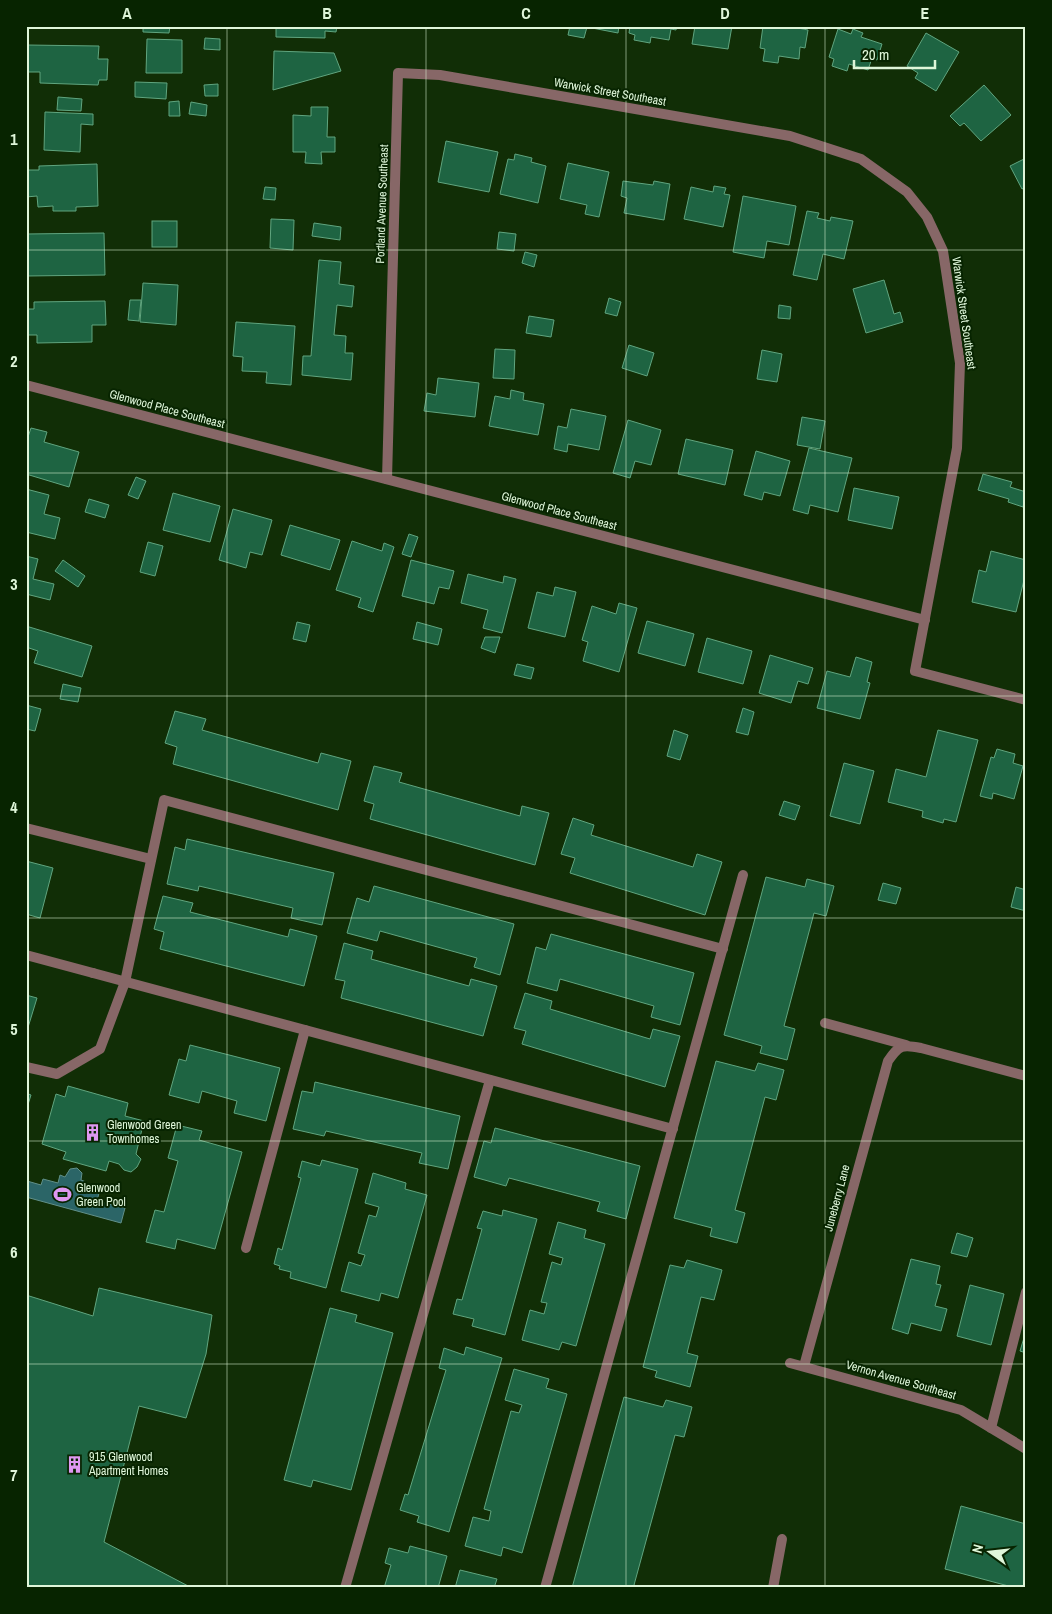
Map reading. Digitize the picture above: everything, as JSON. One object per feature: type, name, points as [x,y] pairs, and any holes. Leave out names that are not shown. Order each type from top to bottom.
[{"type":"street","name":"Portland Avenue Southeast","points":[[387,479],[398,73],[440,75],[540,92]]},
{"type":"street","name":"Warwick Street Southeast","points":[[540,92],[790,136],[862,159],[907,192],[927,217],[943,251],[960,363],[957,448],[925,620]]},
{"type":"street","name":"Glenwood Place Southeast","points":[[26,385],[925,620]]},
{"type":"street","points":[[925,620],[916,671],[1026,700]]},
{"type":"street","points":[[26,1067],[57,1074],[100,1049],[125,982],[164,800],[722,949]]},
{"type":"street","points":[[26,828],[151,859]]},
{"type":"street","points":[[545,1588],[743,875]]},
{"type":"street","points":[[26,955],[673,1129]]},
{"type":"street","points":[[825,1023],[1026,1076]]},
{"type":"street","points":[[246,1248],[305,1030]]},
{"type":"street","name":"Juneberry Lane","points":[[804,1366],[888,1061],[896,1049],[906,1045]]},
{"type":"street","points":[[345,1588],[490,1080]]},
{"type":"street","points":[[991,1428],[1026,1292]]},
{"type":"street","name":"Vernon Avenue Southeast","points":[[790,1363],[961,1410],[1026,1449]]},
{"type":"street","points":[[773,1588],[782,1539]]},
{"type":"water","name":"Glenwood Green Pool","points":[[77,1168],[82,1173],[81,1180],[86,1182],[84,1189],[99,1193],[97,1201],[125,1208],[121,1223],[26,1197],[27,1181],[41,1185],[43,1179],[58,1183],[60,1175],[65,1177],[70,1169]]},
{"type":"building","points":[[143,26],[170,26],[169,33],[143,32]]},
{"type":"building","points":[[276,26],[337,26],[336,32],[325,31],[325,38],[276,37]]},
{"type":"building","points":[[570,26],[619,26],[618,33],[587,27],[584,38],[568,35]]},
{"type":"building","points":[[630,26],[677,26],[676,30],[671,29],[669,40],[651,37],[650,43],[634,40],[635,35],[629,33]]},
{"type":"building","points":[[695,26],[732,26],[728,49],[692,44]]},
{"type":"building","points":[[763,26],[788,26],[808,30],[805,48],[800,47],[799,59],[779,56],[778,63],[763,61],[765,49],[760,48]]},
{"type":"building","points":[[838,29],[851,34],[853,29],[863,33],[861,37],[882,44],[877,60],[872,58],[868,70],[849,64],[847,71],[832,66],[834,59],[829,57]]},
{"type":"building","points":[[926,33],[959,52],[936,91],[915,78],[918,73],[907,66]]},
{"type":"building","points":[[205,38],[220,39],[220,50],[204,49]]},
{"type":"building","points":[[147,39],[182,40],[182,73],[146,73]]},
{"type":"building","points":[[27,45],[99,46],[98,59],[108,59],[107,80],[99,80],[98,85],[40,83],[40,72],[27,72]]},
{"type":"building","points":[[274,51],[334,53],[341,71],[273,90]]},
{"type":"building","points":[[135,82],[167,83],[166,99],[135,97]]},
{"type":"building","points":[[218,84],[218,96],[205,96],[204,85]]},
{"type":"building","points":[[984,85],[1011,115],[981,141],[964,123],[960,126],[950,116]]},
{"type":"building","points":[[58,97],[82,99],[81,111],[57,110]]},
{"type":"building","points":[[179,101],[180,116],[169,116],[169,102]]},
{"type":"building","points":[[191,102],[207,105],[206,116],[189,114]]},
{"type":"building","points":[[311,107],[328,107],[327,137],[335,137],[335,152],[321,152],[322,164],[305,163],[306,152],[293,152],[293,115],[311,116]]},
{"type":"building","points":[[45,112],[93,114],[93,125],[81,124],[80,152],[44,150]]},
{"type":"building","points":[[446,141],[498,152],[489,192],[438,182]]},
{"type":"building","points":[[515,154],[532,158],[531,162],[546,166],[538,203],[500,194],[508,159],[514,160]]},
{"type":"building","points":[[1026,158],[1026,187],[1022,189],[1010,166]]},
{"type":"building","points":[[568,163],[609,172],[599,217],[585,214],[587,205],[560,199]]},
{"type":"building","points":[[97,164],[98,206],[76,207],[76,211],[53,211],[53,206],[38,207],[37,196],[26,197],[26,170],[39,170],[39,166]]},
{"type":"building","points":[[623,181],[653,185],[654,181],[670,184],[664,220],[624,213],[627,198],[621,196]]},
{"type":"building","points":[[714,186],[726,188],[724,194],[730,195],[723,227],[684,219],[691,187],[713,192]]},
{"type":"building","points":[[265,187],[276,188],[275,200],[263,199]]},
{"type":"building","points":[[743,196],[796,206],[789,245],[767,241],[764,258],[733,252]]},
{"type":"building","points":[[807,211],[819,213],[817,218],[830,221],[831,217],[853,221],[844,259],[823,254],[817,280],[793,275]]},
{"type":"building","points":[[271,219],[294,220],[293,250],[270,248]]},
{"type":"building","points":[[152,221],[177,221],[177,247],[152,247]]},
{"type":"building","points":[[314,223],[341,227],[340,240],[312,236]]},
{"type":"building","points":[[499,232],[516,234],[514,251],[497,249]]},
{"type":"building","points":[[104,233],[105,275],[26,276],[26,234]]},
{"type":"building","points":[[525,252],[537,255],[534,267],[522,263]]},
{"type":"building","points":[[319,260],[341,262],[339,284],[354,286],[352,307],[337,305],[334,335],[346,336],[345,353],[353,353],[351,380],[302,375],[303,356],[311,356]]},
{"type":"building","points":[[884,280],[894,314],[900,312],[903,322],[866,333],[853,289]]},
{"type":"building","points":[[143,283],[178,285],[176,325],[140,322]]},
{"type":"building","points":[[609,298],[621,302],[617,316],[605,313]]},
{"type":"building","points":[[130,300],[141,300],[139,321],[128,320]]},
{"type":"building","points":[[105,301],[106,325],[92,325],[92,342],[37,343],[37,335],[27,335],[26,309],[34,309],[34,302]]},
{"type":"building","points":[[779,305],[791,307],[790,319],[778,318]]},
{"type":"building","points":[[529,316],[554,320],[551,337],[526,333]]},
{"type":"building","points":[[236,322],[295,326],[291,385],[266,383],[267,372],[242,371],[243,357],[233,356]]},
{"type":"building","points":[[629,345],[654,353],[647,376],[622,368]]},
{"type":"building","points":[[495,349],[515,350],[514,379],[493,378]]},
{"type":"building","points":[[762,350],[782,354],[777,382],[757,379]]},
{"type":"building","points":[[438,378],[479,383],[475,417],[424,411],[427,393],[436,395]]},
{"type":"building","points":[[511,390],[524,393],[523,400],[544,404],[538,435],[489,426],[495,396],[510,399]]},
{"type":"building","points":[[571,409],[606,416],[599,450],[568,444],[567,452],[554,449],[558,426],[567,428]]},
{"type":"building","points":[[802,417],[825,421],[820,449],[797,445]]},
{"type":"building","points":[[628,420],[661,430],[651,465],[635,461],[630,478],[613,473]]},
{"type":"building","points":[[31,428],[47,432],[44,442],[79,452],[69,487],[26,474],[26,443]]},
{"type":"building","points":[[686,439],[733,450],[725,485],[678,474]]},
{"type":"building","points":[[809,448],[852,458],[838,512],[810,505],[808,514],[793,510]]},
{"type":"building","points":[[756,451],[790,461],[780,496],[764,492],[762,500],[744,495]]},
{"type":"building","points":[[983,474],[1012,482],[1010,487],[1026,492],[1023,507],[1008,502],[1009,499],[978,490]]},
{"type":"building","points":[[136,477],[146,481],[138,499],[128,495]]},
{"type":"building","points":[[854,488],[899,497],[892,529],[848,520]]},
{"type":"building","points":[[26,489],[49,495],[44,514],[60,518],[55,539],[26,532]]},
{"type":"building","points":[[173,493],[220,506],[210,542],[163,530]]},
{"type":"building","points":[[89,499],[109,505],[105,518],[85,512]]},
{"type":"building","points":[[233,509],[272,520],[262,555],[250,552],[246,568],[219,560]]},
{"type":"building","points":[[290,525],[340,540],[330,570],[281,555]]},
{"type":"building","points":[[409,534],[418,537],[411,557],[402,554]]},
{"type":"building","points":[[352,541],[382,551],[384,543],[394,547],[373,612],[358,607],[361,598],[336,590]]},
{"type":"building","points":[[148,542],[163,546],[155,576],[140,572]]},
{"type":"building","points":[[991,551],[1026,560],[1026,572],[1016,612],[972,602],[979,570],[986,572]]},
{"type":"building","points":[[26,556],[38,559],[33,579],[54,584],[50,600],[26,594]]},
{"type":"building","points":[[63,560],[85,576],[78,587],[55,571]]},
{"type":"building","points":[[411,560],[454,571],[449,589],[439,587],[434,604],[402,596]]},
{"type":"building","points":[[468,574],[503,583],[504,576],[516,579],[502,633],[483,628],[488,610],[461,603]]},
{"type":"building","points":[[555,587],[576,592],[565,637],[528,628],[537,592],[553,596]]},
{"type":"building","points":[[619,603],[637,608],[619,672],[583,661],[588,642],[582,640],[592,606],[616,614]]},
{"type":"building","points":[[647,621],[694,634],[685,666],[638,653]]},
{"type":"building","points":[[297,622],[310,625],[306,642],[293,639]]},
{"type":"building","points":[[417,622],[442,629],[438,645],[413,639]]},
{"type":"building","points":[[26,626],[92,646],[82,677],[34,663],[38,651],[26,647]]},
{"type":"building","points":[[485,637],[500,637],[495,653],[481,648]]},
{"type":"building","points":[[707,638],[752,651],[743,684],[698,672]]},
{"type":"building","points":[[770,655],[813,668],[808,684],[798,681],[791,703],[759,693]]},
{"type":"building","points":[[856,657],[872,662],[867,682],[870,683],[860,719],[817,708],[827,671],[850,677]]},
{"type":"building","points":[[517,664],[534,668],[531,679],[514,675]]},
{"type":"building","points":[[63,684],[81,688],[78,702],[60,699]]},
{"type":"building","points":[[26,705],[41,709],[35,731],[26,729]]},
{"type":"building","points":[[743,708],[754,712],[748,735],[736,732]]},
{"type":"building","points":[[175,711],[206,719],[202,730],[318,763],[321,753],[351,761],[338,810],[173,764],[177,747],[165,743]]},
{"type":"building","points":[[674,730],[688,735],[680,760],[667,756]]},
{"type":"building","points":[[938,730],[978,740],[956,822],[944,819],[943,823],[922,817],[923,811],[888,802],[896,769],[926,777]]},
{"type":"building","points":[[997,749],[1015,754],[1013,763],[1023,766],[1014,799],[993,793],[992,799],[980,796],[991,757],[994,758]]},
{"type":"building","points":[[844,763],[874,771],[860,824],[830,816]]},
{"type":"building","points":[[374,766],[402,773],[399,782],[520,816],[522,806],[549,813],[535,865],[370,819],[374,804],[364,801]]},
{"type":"building","points":[[784,801],[800,806],[795,820],[779,815]]},
{"type":"building","points":[[573,818],[594,825],[591,835],[693,867],[697,854],[722,862],[705,915],[570,873],[575,858],[561,854]]},
{"type":"building","points":[[187,839],[334,873],[322,925],[291,918],[293,908],[199,886],[198,891],[167,884],[175,847],[185,850]]},
{"type":"building","points":[[26,861],[53,868],[40,918],[26,914]]},
{"type":"building","points":[[766,877],[805,887],[807,879],[834,886],[826,916],[814,913],[784,1026],[795,1029],[787,1060],[760,1053],[762,1046],[724,1035]]},
{"type":"building","points":[[883,883],[901,888],[896,904],[878,900]]},
{"type":"building","points":[[374,886],[514,924],[500,975],[474,967],[477,958],[380,931],[377,941],[347,933],[357,898],[369,902]]},
{"type":"building","points":[[1016,887],[1026,890],[1026,911],[1011,907]]},
{"type":"building","points":[[163,896],[193,903],[190,912],[288,937],[290,929],[317,936],[304,986],[160,949],[164,932],[154,929]]},
{"type":"building","points":[[551,934],[694,973],[680,1025],[651,1017],[654,1006],[560,979],[557,991],[527,983],[536,947],[546,950]]},
{"type":"building","points":[[344,943],[373,951],[371,959],[469,986],[471,979],[497,986],[483,1036],[341,998],[345,981],[335,979]]},
{"type":"building","points":[[525,993],[552,1001],[550,1009],[650,1039],[653,1029],[680,1036],[665,1087],[522,1044],[526,1031],[514,1028]]},
{"type":"building","points":[[26,995],[37,998],[26,1034]]},
{"type":"building","points":[[190,1045],[280,1068],[266,1121],[234,1113],[237,1101],[202,1091],[199,1103],[169,1095],[179,1059],[186,1061]]},
{"type":"building","points":[[716,1061],[755,1071],[758,1063],[784,1070],[776,1100],[765,1097],[735,1210],[745,1213],[737,1243],[710,1236],[712,1228],[674,1218]]},
{"type":"building","points":[[315,1082],[460,1116],[448,1169],[419,1163],[422,1153],[326,1131],[324,1136],[293,1129],[302,1091],[313,1093]]},
{"type":"building","name":"Glenwood Green Townhomes","points":[[68,1086],[128,1103],[125,1116],[144,1121],[136,1154],[141,1159],[137,1167],[131,1172],[124,1170],[119,1164],[109,1161],[106,1171],[63,1159],[66,1152],[42,1144],[56,1094],[65,1097]]},
{"type":"building","points":[[26,1093],[31,1095],[26,1111]]},
{"type":"building","points":[[177,1125],[202,1131],[199,1140],[242,1152],[215,1249],[177,1239],[175,1249],[146,1242],[155,1210],[164,1212],[178,1161],[168,1158]]},
{"type":"building","points":[[495,1128],[640,1166],[626,1219],[597,1211],[600,1202],[509,1178],[506,1186],[474,1177],[484,1141],[491,1143]]},
{"type":"building","points":[[322,1160],[358,1169],[326,1288],[290,1278],[291,1272],[279,1269],[280,1266],[274,1264],[278,1248],[282,1250],[301,1178],[298,1177],[302,1161],[320,1166]]},
{"type":"building","points":[[373,1173],[406,1183],[405,1189],[427,1195],[398,1298],[381,1293],[379,1301],[341,1291],[349,1262],[361,1266],[365,1255],[358,1253],[369,1215],[376,1217],[379,1207],[365,1203]]},
{"type":"building","points":[[503,1210],[537,1219],[505,1335],[472,1326],[474,1319],[453,1314],[457,1299],[462,1300],[482,1229],[477,1228],[483,1211],[502,1216]]},
{"type":"building","points":[[558,1222],[586,1230],[584,1238],[605,1244],[576,1346],[562,1342],[559,1350],[522,1340],[530,1310],[544,1314],[547,1303],[541,1302],[552,1262],[561,1265],[563,1258],[549,1254]]},
{"type":"building","points":[[957,1233],[973,1238],[967,1257],[951,1253]]},
{"type":"building","points":[[911,1259],[940,1266],[936,1284],[941,1285],[935,1306],[947,1309],[941,1331],[911,1323],[908,1334],[892,1329]]},
{"type":"building","points":[[687,1260],[722,1270],[714,1300],[701,1297],[687,1353],[698,1356],[690,1387],[655,1377],[657,1371],[643,1367],[670,1265],[684,1268]]},
{"type":"building","points":[[970,1285],[1004,1294],[991,1345],[957,1336]]},
{"type":"building","name":"915 Glenwood Apartment Homes","points":[[99,1288],[212,1315],[206,1354],[186,1418],[139,1406],[104,1542],[192,1588],[26,1588],[26,1295],[93,1316]]},
{"type":"building","points":[[330,1308],[357,1315],[355,1322],[393,1333],[351,1490],[313,1480],[311,1487],[284,1480]]},
{"type":"building","points":[[1026,1331],[1026,1353],[1020,1351]]},
{"type":"building","points":[[466,1347],[502,1358],[449,1532],[417,1522],[419,1516],[400,1510],[405,1494],[408,1495],[446,1370],[439,1368],[444,1348],[464,1355]]},
{"type":"building","points":[[514,1369],[549,1379],[546,1388],[567,1394],[522,1553],[503,1547],[501,1556],[465,1546],[473,1517],[489,1521],[491,1511],[484,1509],[511,1411],[519,1413],[522,1405],[505,1400]]},
{"type":"building","points":[[624,1397],[663,1407],[666,1400],[692,1407],[684,1437],[675,1435],[634,1585],[643,1588],[572,1588]]},
{"type":"building","points":[[961,1506],[1026,1524],[1026,1588],[1016,1588],[945,1569]]},
{"type":"building","points":[[410,1546],[447,1556],[438,1588],[384,1588],[391,1565],[385,1563],[389,1548],[408,1553]]},
{"type":"building","points":[[460,1570],[497,1579],[494,1588],[455,1588]]},
{"type":"place","name":"Glenwood Green Townhomes","points":[[93,1132]]},
{"type":"place","name":"Glenwood Green Pool","points":[[62,1195]]},
{"type":"place","name":"915 Glenwood Apartment Homes","points":[[75,1464]]}]
